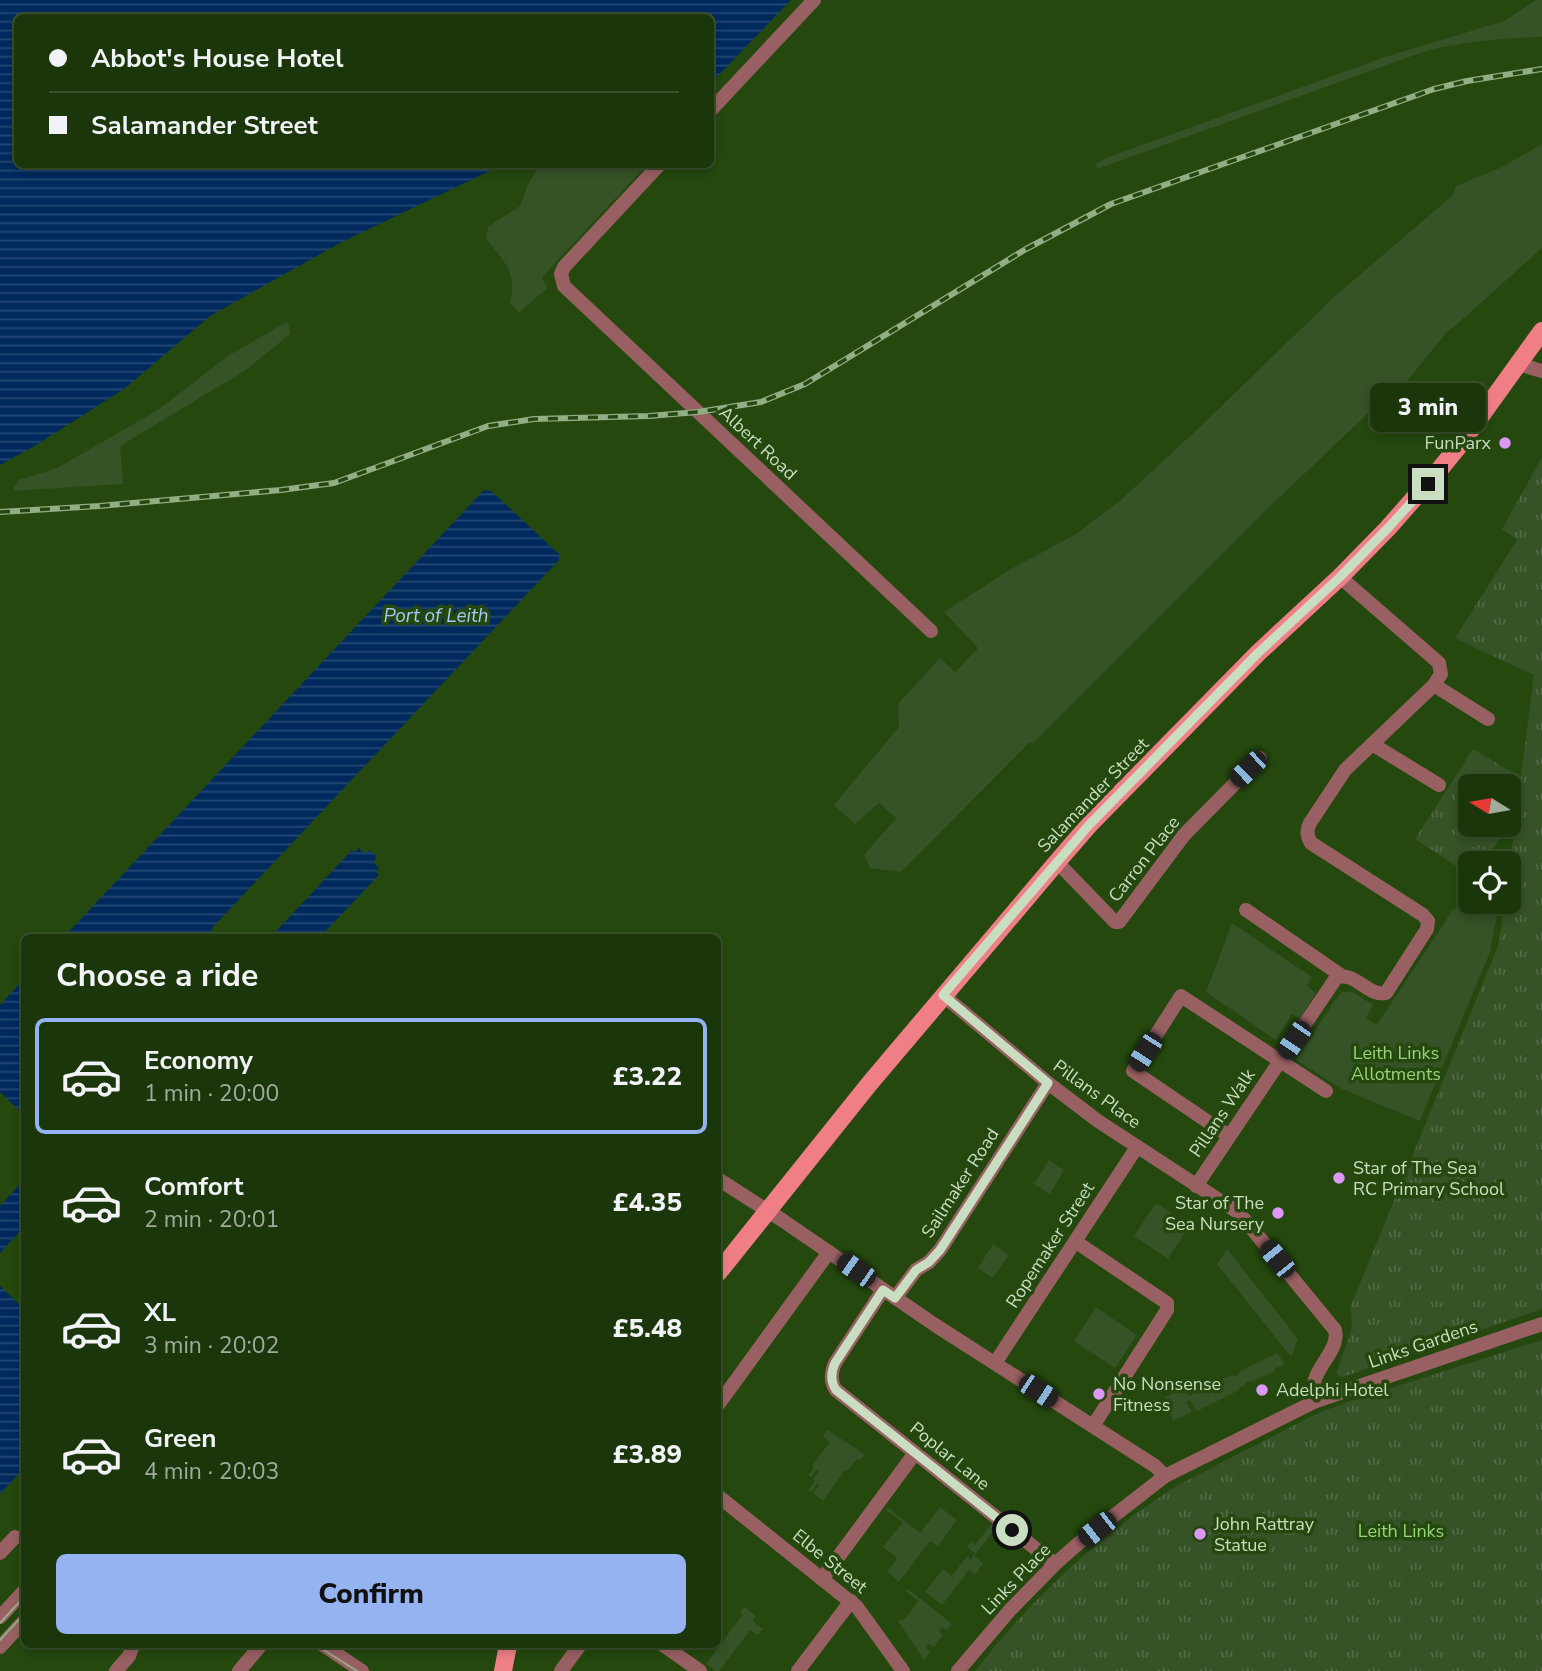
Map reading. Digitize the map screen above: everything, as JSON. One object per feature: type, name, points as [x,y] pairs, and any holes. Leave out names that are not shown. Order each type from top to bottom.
[{"type":"main road","name":"Salamander Street","points":[[721,1269],[943,995],[1089,825],[1258,653],[1388,528],[1440,470],[1542,331]]},
{"type":"main road","points":[[503,1671],[507,1648]]},
{"type":"street","points":[[714,107],[814,0]]},
{"type":"street","name":"Albert Road","points":[[656,168],[564,268],[562,281],[568,291],[931,631]]},
{"type":"street","points":[[1518,364],[1542,372]]},
{"type":"street","points":[[1246,909],[1342,976],[1349,977],[1381,995],[1386,993],[1427,929],[1428,921],[1423,915],[1311,843],[1308,838],[1307,829],[1310,823],[1345,770],[1434,685],[1441,674],[1439,663],[1340,577]]},
{"type":"street","points":[[1434,685],[1488,719]]},
{"type":"street","points":[[1372,744],[1439,785]]},
{"type":"street","name":"Carron Place","points":[[1057,862],[1115,922],[1119,922],[1184,835],[1260,758]]},
{"type":"street","name":"Pillans Walk","points":[[1196,1186],[1308,1018],[1336,978],[1342,976]]},
{"type":"street","name":"Pillans Place","points":[[943,995],[1098,1121],[1240,1215],[1337,1334],[1315,1382],[1316,1401]]},
{"type":"street","points":[[1229,1136],[1133,1071],[1181,996],[1280,1061]]},
{"type":"street","name":"Pillans Walk","points":[[1280,1061],[1326,1091]]},
{"type":"street","name":"Sailmaker Road","points":[[832,1372],[835,1363],[889,1294],[940,1250],[1048,1083]]},
{"type":"street","name":"Ropemaker Street","points":[[995,1363],[1137,1147]]},
{"type":"street","points":[[721,1181],[995,1363],[1170,1473]]},
{"type":"street","points":[[1076,1242],[1167,1303],[1167,1310],[1093,1426]]},
{"type":"street","points":[[721,1401],[829,1252]]},
{"type":"street","name":"Links Gardens","points":[[1170,1473],[1316,1401],[1542,1324]]},
{"type":"street","name":"Poplar Lane","points":[[832,1372],[832,1382],[836,1390],[1055,1564]]},
{"type":"street","points":[[822,1578],[915,1453]]},
{"type":"street","name":"Links Place","points":[[958,1671],[1010,1610],[1055,1564],[1170,1473]]},
{"type":"street","name":"Elbe Street","points":[[721,1498],[851,1601],[904,1671]]},
{"type":"street","points":[[0,1553],[15,1537]]},
{"type":"street","points":[[0,1617],[21,1594]]},
{"type":"street","points":[[798,1671],[851,1601]]},
{"type":"street","points":[[0,1647],[21,1624]]},
{"type":"street","points":[[116,1671],[129,1656],[132,1648]]},
{"type":"street","points":[[239,1671],[258,1648]]},
{"type":"street","points":[[328,1648],[362,1671]]},
{"type":"street","points":[[561,1671],[578,1648]]},
{"type":"street","points":[[667,1648],[700,1671]]},
{"type":"green space","points":[[1536,0],[1542,0],[1542,37],[1482,41],[1423,52],[1097,169],[1096,164],[1106,158],[1385,57],[1504,21]]},
{"type":"green space","points":[[1542,144],[1542,248],[1448,331],[1387,405],[1381,401],[1265,511],[901,872],[870,868],[864,855],[896,818],[879,803],[855,824],[834,805],[899,727],[898,704],[940,658],[955,672],[978,648],[944,612],[1011,569],[1076,534],[1122,499],[1335,296],[1453,195],[1456,186],[1500,168]]},
{"type":"green space","points":[[538,168],[644,168],[542,277],[547,288],[519,313],[510,303],[512,283],[508,268],[486,239],[488,227],[520,206],[528,184]]},
{"type":"green space","points":[[288,321],[290,334],[246,370],[120,446],[123,484],[12,491],[19,480],[57,468],[158,410],[228,356]]},
{"type":"green space","points":[[1542,457],[1542,1309],[1343,1377],[1337,1373],[1352,1326],[1350,1308],[1499,944],[1503,914],[1521,914],[1521,851],[1512,851],[1513,837],[1521,837],[1521,777],[1534,675],[1455,638],[1517,540],[1502,529]]},
{"type":"green space","points":[[1473,749],[1515,774],[1458,774],[1458,837],[1501,837],[1492,851],[1458,851],[1458,867],[1415,839]]},
{"type":"green space","name":"Leith Links Allotments","points":[[1454,908],[1458,909],[1458,914],[1497,914],[1490,952],[1420,1121],[1342,1089],[1296,1060],[1342,992],[1353,992],[1373,1005],[1366,1018],[1377,1025]]},
{"type":"green space","points":[[1232,923],[1312,977],[1307,986],[1316,993],[1300,1019],[1292,1014],[1276,1040],[1206,992]]},
{"type":"green space","points":[[1049,1160],[1064,1170],[1050,1194],[1034,1184]]},
{"type":"green space","points":[[1156,1203],[1190,1225],[1168,1259],[1134,1236]]},
{"type":"green space","points":[[993,1244],[1009,1255],[993,1278],[978,1268]]},
{"type":"green space","points":[[1227,1249],[1298,1339],[1291,1357],[1217,1264]]},
{"type":"green space","points":[[1096,1307],[1137,1335],[1115,1368],[1074,1341]]},
{"type":"green space","name":"Leith Links","points":[[1542,1340],[1542,1671],[975,1671],[1019,1618],[1069,1568],[1123,1523],[1180,1484],[1314,1415],[1344,1403]]},
{"type":"green space","points":[[1277,1353],[1285,1364],[1274,1369],[1275,1371],[1245,1383],[1239,1390],[1197,1411],[1190,1400],[1186,1402],[1192,1412],[1173,1421],[1165,1397],[1185,1388],[1189,1396],[1231,1375],[1233,1377]]},
{"type":"green space","points":[[828,1430],[864,1456],[845,1470],[823,1501],[813,1493],[820,1485],[818,1483],[811,1492],[808,1490],[819,1471],[816,1470],[811,1477],[808,1475],[830,1442],[823,1436]]},
{"type":"green space","points":[[887,1507],[920,1533],[940,1507],[957,1520],[938,1546],[930,1541],[899,1582],[887,1572],[897,1558],[883,1547],[903,1522],[886,1510]]},
{"type":"green space","points":[[993,1522],[998,1525],[974,1556],[983,1563],[975,1575],[969,1570],[942,1605],[925,1592],[943,1569],[952,1576],[967,1556],[971,1559],[975,1553],[967,1547],[971,1542],[975,1545]]},
{"type":"green space","points":[[908,1589],[952,1624],[947,1630],[942,1627],[939,1631],[943,1635],[934,1647],[929,1644],[926,1648],[930,1652],[924,1660],[899,1624],[899,1620],[902,1621],[906,1617],[918,1601],[906,1591]]},
{"type":"green space","points":[[744,1607],[756,1616],[753,1621],[763,1629],[758,1635],[750,1630],[719,1671],[715,1671],[706,1664],[718,1648],[721,1648],[721,1644],[742,1615],[740,1612]]},
{"type":"water","points":[[0,0],[791,0],[714,80],[714,14],[14,14],[14,168],[496,168],[340,243],[210,316],[124,389],[0,465]]},
{"type":"water","name":"Port of Leith","points":[[484,490],[491,491],[559,554],[559,560],[212,928],[211,934],[67,934]]},
{"type":"water","points":[[359,848],[363,853],[370,851],[375,854],[374,863],[379,868],[376,872],[379,875],[323,934],[274,934],[352,850],[355,852]]},
{"type":"water","points":[[21,982],[21,1112],[0,1092],[0,1005]]},
{"type":"water","points":[[21,1183],[21,1230],[0,1253],[0,1206]]},
{"type":"water","points":[[0,1286],[21,1306],[21,1471],[0,1494]]},
{"type":"tram line","points":[[0,1623],[21,1600]]},
{"type":"tram line","points":[[0,1640],[21,1617]]},
{"type":"tram line","points":[[321,1648],[357,1671]]},
{"type":"railway","points":[[0,512],[99,506],[334,483],[488,426],[534,419],[698,412],[761,402],[805,384],[1026,249],[1111,204],[1434,89],[1542,69]]},
{"type":"place","name":"FunParx","points":[[1505,443]]},
{"type":"place","name":"Star of The Sea RC Primary School","points":[[1339,1178]]},
{"type":"place","name":"Star of The Sea Nursery","points":[[1278,1213]]},
{"type":"place","name":"Adelphi Hotel","points":[[1262,1390]]},
{"type":"place","name":"No Nonsense Fitness","points":[[1099,1394]]},
{"type":"place","name":"John Rattray Statue","points":[[1200,1534]]},
{"type":"route","points":[[1012,1530],[836,1390],[832,1382],[835,1363],[883,1290],[895,1298],[916,1270],[929,1262],[940,1250],[1048,1083],[943,995],[1089,825],[1258,653],[1340,577],[1428,484]]}]
